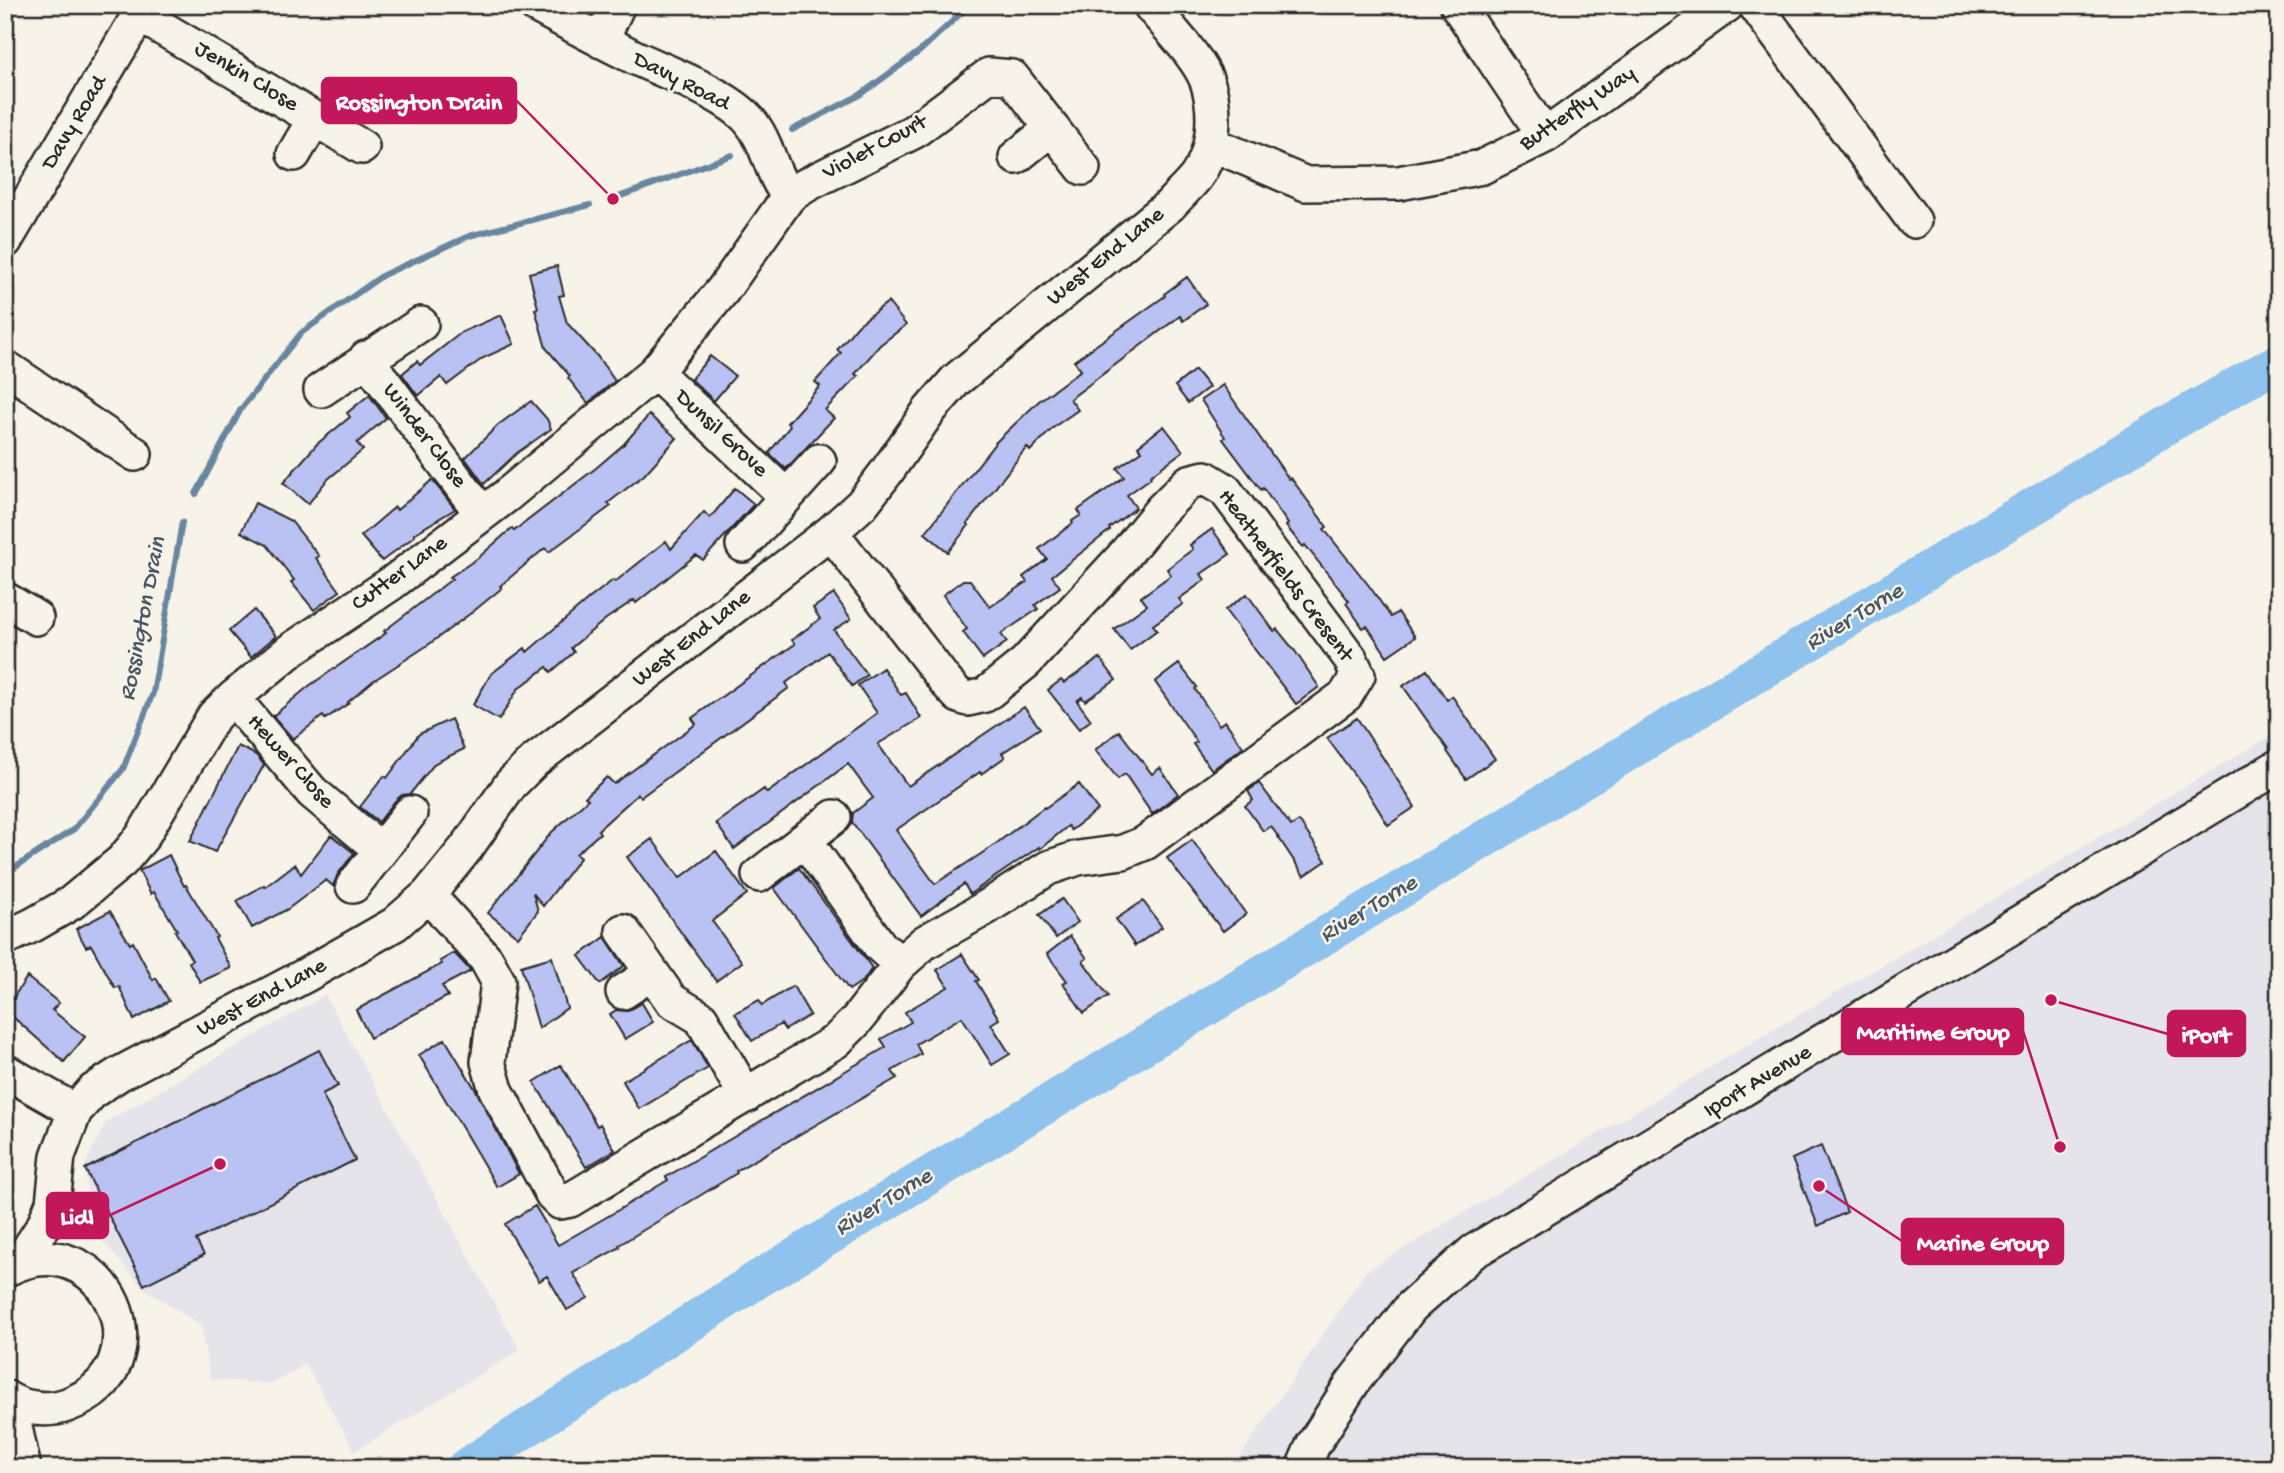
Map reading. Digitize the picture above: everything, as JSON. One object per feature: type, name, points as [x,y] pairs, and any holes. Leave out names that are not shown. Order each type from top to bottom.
[{"type":"street","name":"Davy Road","points":[[535,5],[601,41],[727,102],[742,114],[761,136],[779,185],[789,196]]},
{"type":"street","points":[[601,41],[618,5]]},
{"type":"street","name":"West End Lane","points":[[13,1265],[44,1224],[53,1203],[58,1156],[75,1111],[93,1091],[119,1074],[395,924],[428,895],[467,847],[511,784],[534,761],[831,532],[862,504],[929,411],[956,380],[1170,205],[1196,177],[1212,144],[1208,82],[1190,52],[1150,5]]},
{"type":"street","points":[[1457,5],[1545,136]]},
{"type":"street","name":"Butterfly Way","points":[[1212,144],[1306,184],[1399,183],[1482,167],[1545,136],[1727,5]]},
{"type":"street","points":[[1755,5],[1914,221]]},
{"type":"street","name":"Davy Road","points":[[5,242],[143,10]]},
{"type":"street","name":"Jenkin Close","points":[[143,10],[362,147]]},
{"type":"street","name":"Violet Court","points":[[789,196],[913,132],[989,75],[1012,77],[1083,168]]},
{"type":"street","name":"Jenkin Close","points":[[294,155],[315,118]]},
{"type":"street","points":[[1016,158],[1052,128]]},
{"type":"street","name":"Cutter Lane","points":[[5,938],[71,903],[122,861],[142,837],[214,716],[233,698],[291,650],[392,583],[482,514],[655,372],[723,290],[789,196]]},
{"type":"street","name":"Winder Close","points":[[321,390],[421,324]]},
{"type":"street","name":"Winder Close","points":[[366,358],[482,514]]},
{"type":"street","points":[[5,367],[135,454]]},
{"type":"street","name":"Dunsil Grove","points":[[655,372],[786,495]]},
{"type":"street","name":"Dunsil Grove","points":[[743,545],[819,461]]},
{"type":"street","name":"Heatherfields Cresent","points":[[428,895],[486,959],[498,981],[488,1062],[496,1090],[552,1194],[558,1201],[570,1200],[836,1041],[856,1021],[900,964],[925,942],[984,909],[1048,868],[1078,858],[1122,852],[1145,843],[1346,695],[1358,675],[1350,658],[1225,490],[1205,478],[1189,482],[1161,510],[1122,558],[1026,662],[985,695],[968,699],[959,696],[946,682],[831,532]]},
{"type":"street","points":[[5,599],[36,618]]},
{"type":"street","name":"Hewer Close","points":[[233,698],[312,792],[381,850]]},
{"type":"street","name":"Iport Avenue","points":[[1303,1468],[1313,1445],[1353,1382],[1411,1307],[1473,1252],[2279,766]]},
{"type":"street","points":[[352,886],[410,813]]},
{"type":"street","points":[[759,875],[834,817]]},
{"type":"street","points":[[805,840],[880,946],[900,964]]},
{"type":"street","points":[[623,931],[671,1000],[701,1017],[746,1096]]},
{"type":"street","points":[[623,992],[652,973]]},
{"type":"street","points":[[5,1071],[75,1111]]},
{"type":"street","name":"West End Lane","points":[[53,1203],[76,1264]]},
{"type":"street","name":"West End Lane","points":[[13,1265],[47,1258],[76,1264],[101,1282],[117,1309],[121,1339],[115,1363],[101,1384],[82,1399],[59,1408]]},
{"type":"street","points":[[7,1399],[34,1408],[59,1408],[27,1468]]},
{"type":"street","points":[[7,1399],[27,1468]]},
{"type":"shaded area","points":[[2279,731],[2279,1468],[1232,1468],[1367,1270]]},
{"type":"shaded area","points":[[325,995],[520,1350],[355,1451],[305,1364],[273,1384],[210,1379],[201,1325],[143,1288],[90,1226],[85,1165],[106,1122]]},
{"type":"building","points":[[557,266],[564,295],[559,296],[567,323],[615,381],[588,403],[546,348],[535,309],[538,308],[529,273]]},
{"type":"building","points":[[1187,277],[1206,304],[1183,321],[1180,316],[1070,399],[1078,410],[1055,426],[1030,451],[1027,447],[948,552],[925,533],[996,442],[1039,401],[1081,370],[1074,361],[1165,296],[1164,294]]},
{"type":"building","points":[[888,302],[906,325],[880,345],[855,374],[858,376],[825,410],[834,418],[786,469],[769,453],[790,426],[787,423],[820,386],[815,382],[841,353],[837,350],[858,325]]},
{"type":"building","points":[[501,315],[514,344],[483,358],[447,385],[441,377],[418,396],[402,374],[417,361],[420,365],[462,332]]},
{"type":"building","points":[[710,356],[735,376],[714,401],[691,379]]},
{"type":"building","points":[[1195,370],[1209,387],[1188,403],[1175,386]]},
{"type":"building","points":[[1223,385],[1289,479],[1291,478],[1327,527],[1324,529],[1391,617],[1398,612],[1415,637],[1387,656],[1367,626],[1363,628],[1346,603],[1349,601],[1305,545],[1303,547],[1286,526],[1288,524],[1263,488],[1261,490],[1223,439],[1225,437],[1201,400]]},
{"type":"building","points":[[369,395],[386,418],[357,443],[363,450],[327,480],[308,504],[283,483],[317,444],[350,417],[347,413]]},
{"type":"building","points":[[531,401],[547,419],[551,429],[517,453],[484,484],[465,458],[498,425]]},
{"type":"building","points":[[649,415],[677,438],[644,475],[608,503],[611,506],[549,552],[545,548],[475,610],[373,681],[349,703],[325,719],[323,716],[293,739],[273,716],[309,686],[386,633],[384,631],[452,579],[450,577],[478,558],[512,528],[514,531],[596,468],[624,444]]},
{"type":"building","points":[[1164,426],[1183,451],[1127,495],[1136,508],[1052,576],[1060,587],[1035,605],[1038,609],[1001,634],[1007,642],[983,659],[963,632],[967,629],[943,595],[963,580],[970,580],[990,607],[1027,582],[1023,577],[1047,559],[1039,549],[1081,515],[1078,510],[1124,477],[1117,468],[1142,451],[1138,446]]},
{"type":"building","points":[[432,480],[455,509],[414,534],[415,536],[382,561],[361,536]]},
{"type":"building","points":[[735,488],[754,504],[703,560],[696,555],[636,603],[634,600],[606,619],[571,648],[574,652],[551,672],[547,667],[518,689],[499,720],[473,705],[491,674],[525,648],[527,652],[590,598],[613,580],[615,582],[666,541],[671,549],[704,512],[710,518]]},
{"type":"building","points":[[255,503],[291,521],[319,556],[316,558],[340,591],[314,610],[291,582],[294,580],[267,545],[241,532]]},
{"type":"building","points":[[1212,529],[1230,554],[1201,574],[1205,580],[1179,599],[1183,604],[1153,625],[1157,630],[1130,650],[1114,629],[1147,605],[1141,597],[1171,575],[1167,569],[1193,549],[1190,545]]},
{"type":"building","points":[[834,594],[851,619],[834,630],[867,675],[852,686],[828,652],[786,683],[789,688],[641,797],[638,794],[598,830],[600,833],[576,854],[580,858],[543,906],[533,893],[538,911],[518,937],[488,913],[551,833],[588,799],[585,797],[607,777],[614,784],[696,724],[692,718],[795,644],[792,640],[820,619],[813,608]]},
{"type":"building","points":[[1247,594],[1274,631],[1277,629],[1295,651],[1319,687],[1296,704],[1225,610]]},
{"type":"building","points":[[254,610],[276,636],[251,657],[229,631]]},
{"type":"building","points":[[1100,658],[1116,680],[1085,701],[1082,697],[1077,701],[1091,720],[1079,729],[1048,690],[1061,680],[1064,683]]},
{"type":"building","points":[[1179,664],[1197,687],[1195,689],[1219,725],[1225,721],[1243,747],[1212,770],[1193,744],[1197,742],[1155,682]]},
{"type":"building","points":[[883,668],[901,695],[906,693],[921,718],[878,744],[908,786],[1024,707],[1040,728],[1002,753],[1005,757],[981,774],[980,772],[896,830],[935,884],[1079,784],[1098,810],[1071,830],[1068,826],[1040,849],[1039,847],[970,894],[964,884],[921,916],[852,822],[853,813],[873,798],[848,764],[734,849],[716,823],[764,789],[767,793],[877,713],[858,685]]},
{"type":"building","points":[[1427,670],[1447,700],[1452,696],[1495,759],[1466,779],[1403,686]]},
{"type":"building","points":[[1357,718],[1415,807],[1388,825],[1327,738]]},
{"type":"building","points":[[451,719],[464,749],[435,763],[410,794],[402,795],[395,801],[379,822],[360,807],[384,776],[387,778],[419,734]]},
{"type":"building","points":[[1119,731],[1152,774],[1160,768],[1178,794],[1152,814],[1125,774],[1118,779],[1095,750]]},
{"type":"building","points":[[238,746],[256,755],[264,765],[215,852],[190,841]]},
{"type":"building","points":[[1259,783],[1291,826],[1299,821],[1326,861],[1304,876],[1271,826],[1263,831],[1245,806],[1253,800],[1248,791]]},
{"type":"building","points":[[331,835],[354,853],[338,874],[333,886],[326,880],[288,909],[252,928],[237,901],[264,885],[265,887],[295,864],[301,874]]},
{"type":"building","points":[[652,839],[680,878],[716,851],[747,894],[712,921],[742,962],[716,981],[627,857]]},
{"type":"building","points":[[1192,840],[1246,914],[1223,931],[1167,858]]},
{"type":"building","points":[[169,855],[184,886],[186,885],[217,937],[215,938],[231,968],[200,982],[189,962],[192,960],[175,931],[177,930],[154,892],[151,894],[139,871]]},
{"type":"building","points":[[799,868],[872,968],[864,980],[849,990],[774,888]]},
{"type":"building","points":[[1062,899],[1078,922],[1056,938],[1039,915]]},
{"type":"building","points":[[1143,901],[1162,927],[1135,946],[1116,919]]},
{"type":"building","points":[[110,911],[130,944],[133,942],[153,980],[156,978],[169,1001],[134,1020],[119,986],[115,988],[91,945],[86,947],[76,929]]},
{"type":"building","points":[[1070,936],[1087,958],[1083,961],[1108,996],[1084,1013],[1063,983],[1067,981],[1047,954]]},
{"type":"building","points":[[605,937],[624,966],[600,984],[579,956]]},
{"type":"building","points":[[454,953],[471,971],[442,986],[448,996],[370,1038],[356,1010],[442,964],[440,961]]},
{"type":"building","points":[[962,954],[999,1019],[991,1024],[1010,1054],[992,1065],[962,1017],[916,1044],[921,1054],[892,1071],[897,1078],[736,1171],[737,1173],[619,1245],[620,1247],[573,1273],[588,1298],[567,1310],[547,1276],[539,1281],[505,1224],[535,1206],[558,1245],[610,1215],[668,1180],[666,1177],[886,1047],[881,1039],[911,1022],[905,1012],[948,987],[937,970]]},
{"type":"building","points":[[552,957],[567,1008],[539,1028],[521,966]]},
{"type":"building","points":[[27,977],[59,1003],[52,1010],[85,1037],[64,1062],[5,1010]]},
{"type":"building","points":[[793,986],[810,1015],[785,1030],[781,1024],[752,1041],[735,1013],[759,1000],[762,1005]]},
{"type":"building","points":[[642,1003],[653,1022],[625,1039],[610,1014]]},
{"type":"building","points":[[445,1039],[477,1092],[519,1174],[497,1187],[419,1055]]},
{"type":"building","points":[[692,1040],[708,1068],[639,1109],[623,1081]]},
{"type":"building","points":[[319,1050],[338,1086],[322,1094],[355,1160],[196,1240],[204,1255],[144,1285],[85,1169]]},
{"type":"building","points":[[561,1065],[597,1126],[600,1124],[615,1150],[586,1167],[534,1082]]},
{"type":"building","points":[[1821,1146],[1847,1212],[1818,1226],[1792,1159]]},
{"type":"waterway","name":"Rossington Drain","points":[[792,130],[860,95],[920,51],[970,5]]},
{"type":"waterway","name":"Rossington Drain","points":[[613,199],[732,155]]},
{"type":"waterway","name":"Rossington Drain","points":[[196,494],[241,409],[301,333],[383,275],[469,236],[590,205]]},
{"type":"waterway","name":"River Torne","points":[[465,1468],[760,1278],[2169,424],[2279,362]]},
{"type":"waterway","name":"Rossington Drain","points":[[5,874],[74,829],[123,769],[153,693],[182,522]]},
{"type":"place","name":"Rossington Drain","points":[[613,199]]},
{"type":"place","name":"iPort","points":[[2051,1000]]},
{"type":"place","name":"Maritime Group","points":[[2060,1147]]},
{"type":"place","name":"Lidl","points":[[220,1164]]},
{"type":"place","name":"Marine Group","points":[[1819,1186]]}]
